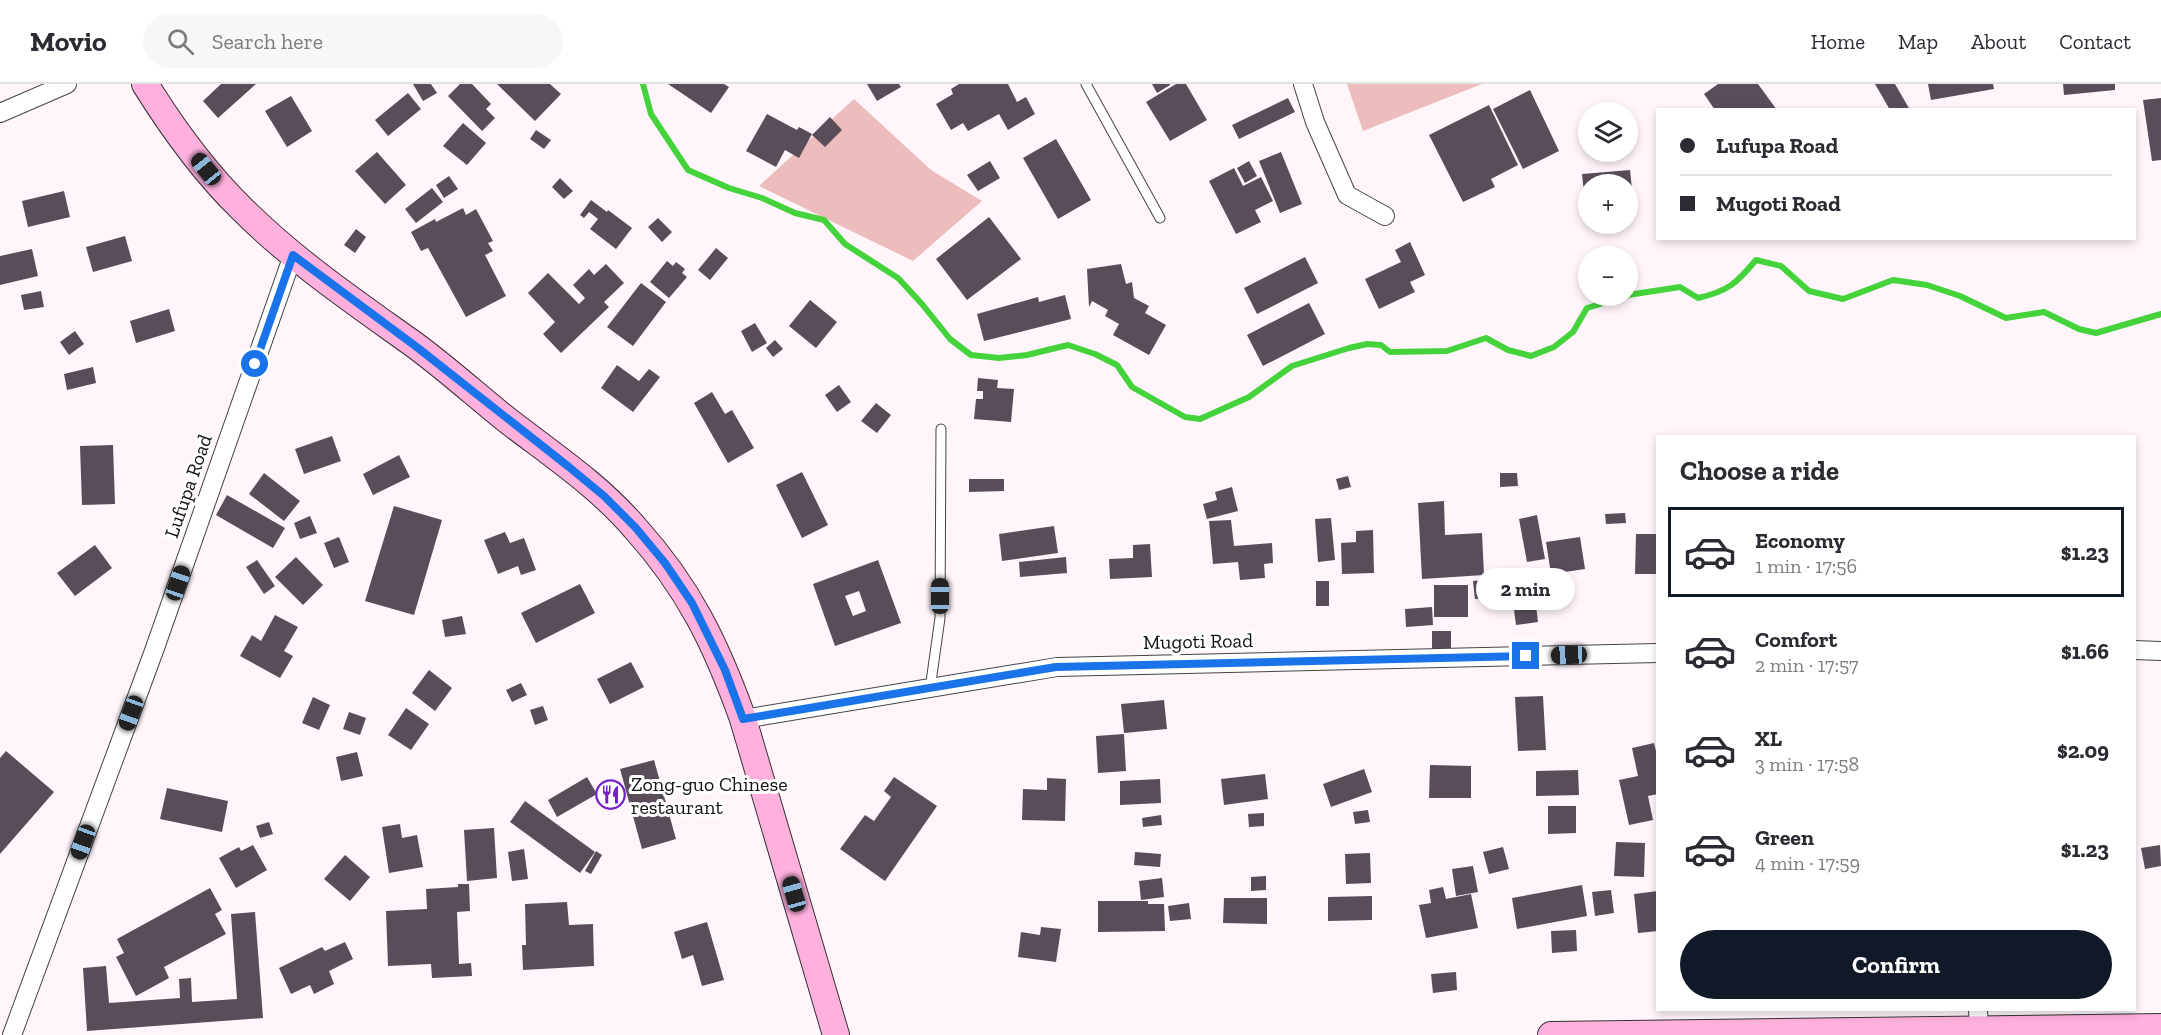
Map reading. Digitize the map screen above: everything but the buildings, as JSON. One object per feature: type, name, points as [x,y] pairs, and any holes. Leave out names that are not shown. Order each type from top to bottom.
[{"type":"main road","points":[[145,84],[163,113],[206,169],[242,209],[293,255],[418,348],[604,496],[635,527],[665,563],[692,603],[725,670],[743,719],[836,1035]]},
{"type":"main road","points":[[1551,1035],[1978,1019],[2161,1028]]},
{"type":"street","points":[[0,113],[68,84]]},
{"type":"street","points":[[1303,84],[1315,122],[1347,195],[1385,216]]},
{"type":"street","name":"Lufupa Road","points":[[12,1035],[155,648],[293,255]]},
{"type":"street","points":[[2136,650],[2161,651]]},
{"type":"street","name":"Mugoti Road","points":[[743,719],[1056,667],[1656,653]]},
{"type":"lane","points":[[1086,84],[1160,218]]},
{"type":"lane","points":[[930,689],[940,618],[941,429]]},
{"type":"shaded area","points":[[1347,84],[1482,84],[1363,131]]},
{"type":"shaded area","points":[[854,99],[931,170],[982,201],[913,261],[759,186]]},
{"type":"waterway","points":[[643,84],[651,114],[688,170],[795,213],[824,220],[845,244],[898,278],[950,339],[971,355],[999,358],[1027,355],[1068,345],[1095,354],[1117,365],[1132,387],[1185,417],[1200,419],[1249,397],[1292,366],[1367,344],[1381,345],[1390,352],[1447,351],[1486,338],[1508,350],[1531,356],[1554,347],[1573,332],[1587,308],[1594,306]]},
{"type":"waterway","points":[[1638,293],[1680,287],[1698,298],[1731,285],[1756,260],[1781,266],[1809,291],[1843,299],[1893,280],[1927,285],[1960,296],[2006,318],[2044,312],[2079,329],[2096,333],[2161,314]]},
{"type":"place","name":"Zong-guo Chinese restaurant","points":[[610,795]]},
{"type":"route","points":[[255,364],[293,255],[418,348],[569,467],[604,496],[635,527],[665,563],[692,603],[725,670],[743,719],[1056,667],[1526,656]]}]
